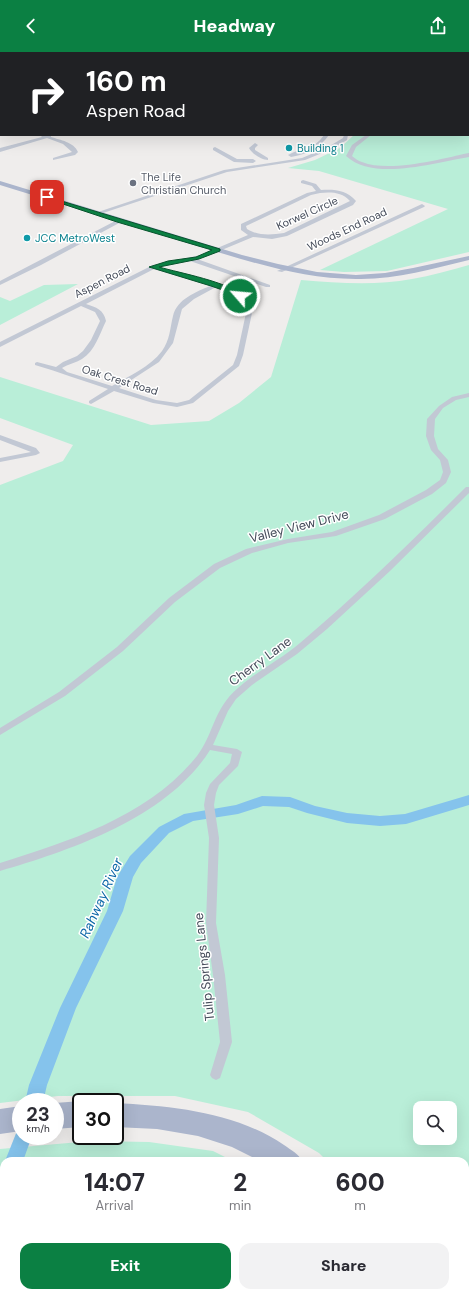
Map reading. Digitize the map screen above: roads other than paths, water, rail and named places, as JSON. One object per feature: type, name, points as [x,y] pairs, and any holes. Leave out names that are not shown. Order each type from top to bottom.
[{"type":"main road","points":[[0,183],[98,213],[119,221],[283,270],[333,278],[375,279],[416,274],[469,262]]},
{"type":"main road","points":[[283,270],[337,276],[375,276],[408,272],[469,258]]},
{"type":"main road","points":[[124,1110],[183,1115],[222,1124],[256,1136],[288,1157]]},
{"type":"main road","points":[[124,1120],[137,1120],[181,1126],[221,1135],[269,1157]]},
{"type":"street","points":[[0,150],[43,136]]},
{"type":"street","points":[[48,136],[74,148],[75,152],[73,154],[55,160]]},
{"type":"street","points":[[98,213],[226,171],[303,159],[339,143],[345,139],[346,136]]},
{"type":"street","points":[[368,136],[350,150],[349,156],[355,161],[369,166],[402,166],[469,155]]},
{"type":"street","points":[[216,149],[236,161],[252,162],[298,154],[324,139],[339,143]]},
{"type":"street","points":[[255,145],[252,148],[253,151],[266,159]]},
{"type":"street","points":[[303,182],[314,185],[319,191]]},
{"type":"street","name":"Korwel Circle","points":[[319,191],[344,194],[352,199],[352,203],[285,236],[272,237],[252,234],[244,230],[242,227],[243,225],[308,194],[319,191]]},
{"type":"street","name":"Woods End Road","points":[[283,270],[422,206]]},
{"type":"street","points":[[0,283],[102,232],[119,221]]},
{"type":"street","points":[[218,250],[252,234]]},
{"type":"street","name":"Aspen Road","points":[[0,345],[152,267],[168,262],[191,260],[218,250]]},
{"type":"street","points":[[191,260],[268,286]]},
{"type":"street","name":"Oak Crest Road","points":[[37,364],[58,369],[65,374],[160,404],[185,403],[195,400],[236,366],[240,355],[249,314],[245,302],[234,292],[216,285],[152,267]]},
{"type":"street","points":[[91,402],[114,389],[159,359],[169,346],[173,337],[177,314],[180,307],[194,296],[216,285]]},
{"type":"street","points":[[58,369],[79,358],[89,349],[103,321],[100,312],[80,304]]},
{"type":"street","name":"Valley View Drive","points":[[0,732],[62,694],[120,649],[172,600],[217,566],[249,551],[288,541],[333,534],[382,517],[429,492],[443,481],[447,472],[444,460],[435,450],[430,436],[432,419],[441,408],[454,398],[469,395]]},
{"type":"street","points":[[0,436],[33,450],[36,453],[0,460]]},
{"type":"street","name":"Cherry Lane","points":[[0,867],[82,839],[144,807],[180,781],[201,758],[221,715],[232,698],[300,648],[357,599],[469,489]]},
{"type":"street","name":"Tulip Springs Lane","points":[[207,747],[237,752],[235,764],[215,784],[211,793],[209,805],[214,838],[211,923],[220,975],[226,1042],[216,1075]]},
{"type":"waterway","name":"Rahway River","points":[[36,1093],[68,1008],[115,911],[125,877],[135,860],[164,830],[189,817],[238,809],[262,801],[290,802],[312,810],[347,818],[380,821],[406,819],[469,800]]},
{"type":"waterway","name":"Rahway River","points":[[15,1157],[20,1145]]},
{"type":"place","name":"Building 1","points":[[289,148]]},
{"type":"place","name":"The Life Christian Church","points":[[133,183]]},
{"type":"place","name":"JCC MetroWest","points":[[27,238]]}]
